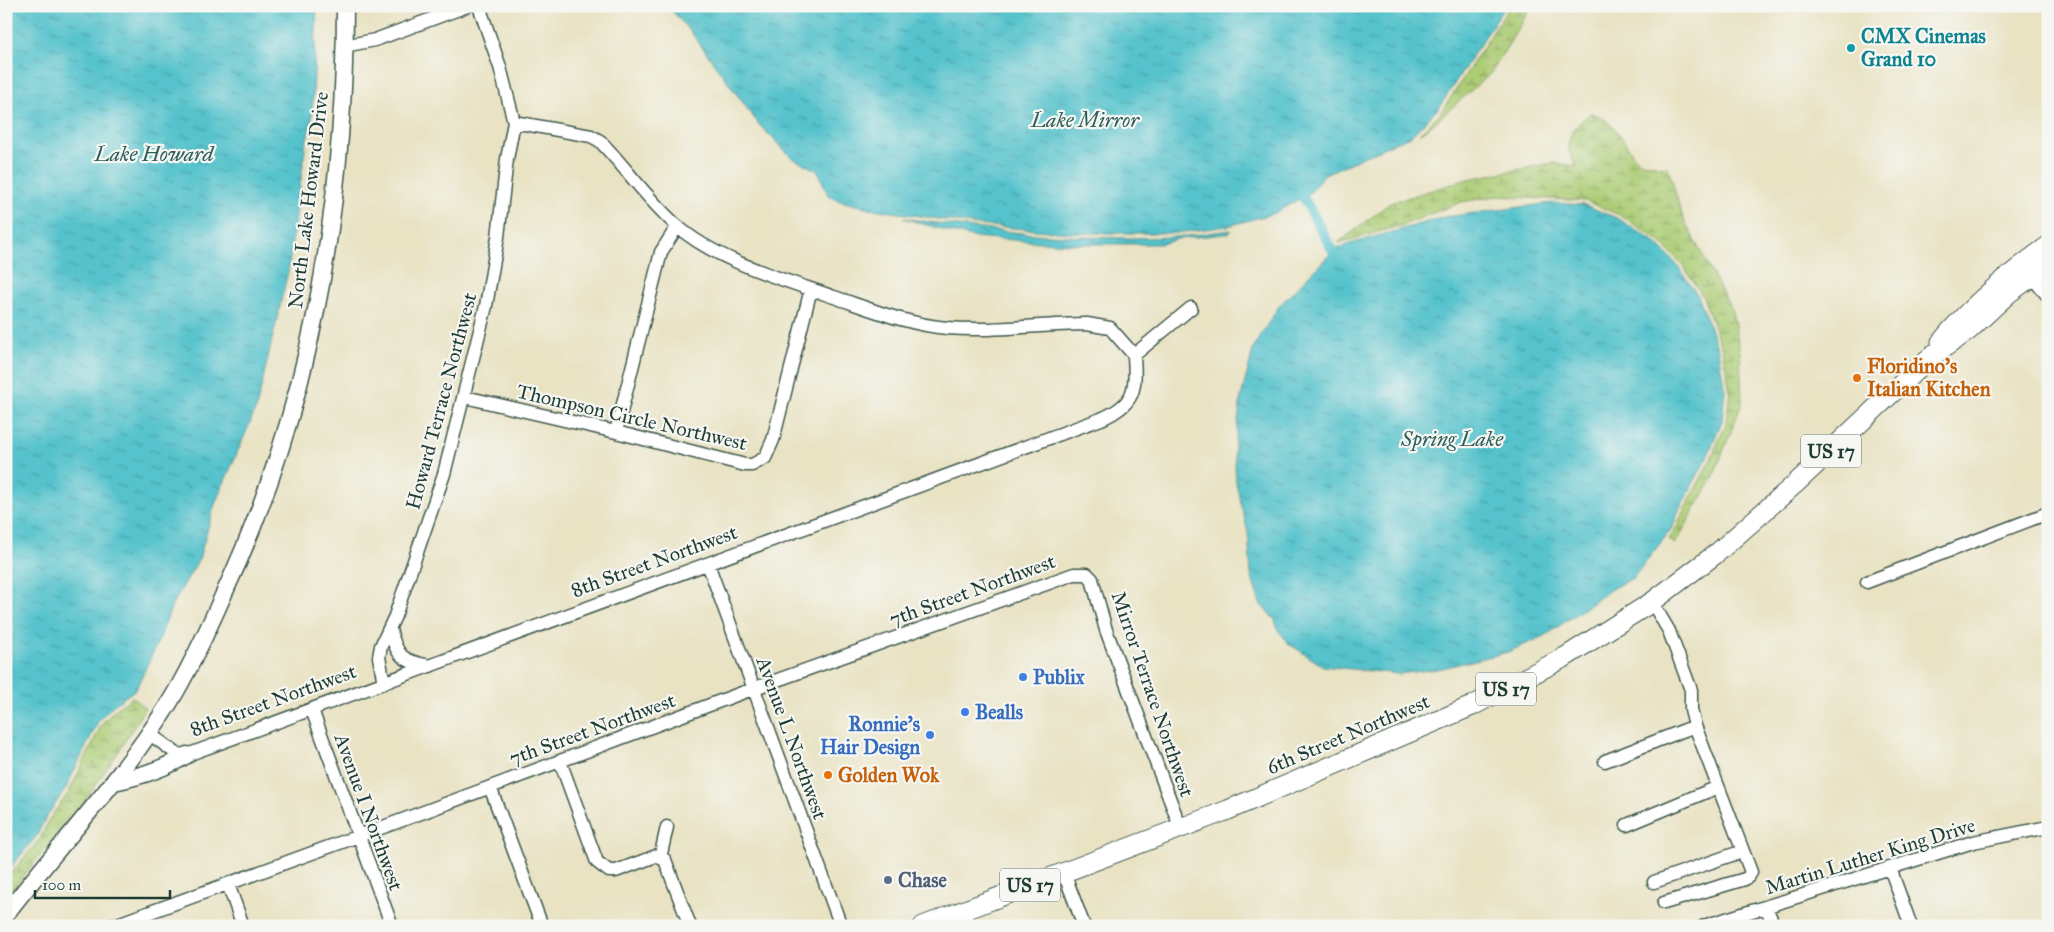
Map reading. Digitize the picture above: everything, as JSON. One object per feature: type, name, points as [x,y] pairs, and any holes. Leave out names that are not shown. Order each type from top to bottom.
[{"type":"highway","name":"US 17","points":[[1928,359],[1958,321],[2014,272],[2048,246]]},
{"type":"highway","name":"US 17","points":[[1928,359],[1968,331],[2041,269]]},
{"type":"highway","name":"6th Street Northwest","points":[[923,926],[966,918],[1064,873],[1181,829],[1487,698],[1555,663],[1652,602],[1717,553],[1928,359]]},
{"type":"main road","name":"North Lake Howard Drive","points":[[6,914],[114,782],[150,734],[188,670],[238,564],[270,482],[303,374],[330,230],[342,111],[345,6]]},
{"type":"main road","points":[[114,782],[132,778],[178,761],[187,755]]},
{"type":"street","points":[[344,46],[375,40],[467,6]]},
{"type":"street","points":[[479,6],[500,67],[514,122],[591,136],[600,141],[653,203],[677,227],[737,262],[924,325],[963,329],[1087,324],[1110,328],[1134,355],[1191,308]]},
{"type":"street","name":"Howard Terrace Northwest","points":[[384,683],[379,657],[382,646],[439,490],[465,397],[486,306],[514,122]]},
{"type":"street","points":[[616,432],[661,252],[677,227]]},
{"type":"street","points":[[2041,269],[2048,296]]},
{"type":"street","name":"Thompson Circle Northwest","points":[[465,397],[616,432],[745,465],[752,465],[765,458],[773,440],[811,288]]},
{"type":"street","name":"8th Street Northwest","points":[[150,734],[177,754],[187,755],[1113,414],[1130,398],[1135,385],[1134,355]]},
{"type":"street","points":[[1867,582],[2048,513]]},
{"type":"street","name":"Avenue L Northwest","points":[[708,564],[841,926]]},
{"type":"street","name":"7th Street Northwest","points":[[112,926],[1066,575],[1086,574]]},
{"type":"street","name":"Mirror Terrace Northwest","points":[[1086,574],[1092,579],[1095,586],[1106,630],[1181,829]]},
{"type":"street","points":[[1652,602],[1669,631],[1692,690],[1691,710],[1695,726],[1750,872],[1750,876],[1745,879],[1664,903]]},
{"type":"street","points":[[390,628],[395,648],[406,660],[430,666]]},
{"type":"street","name":"Avenue I Northwest","points":[[312,710],[392,926]]},
{"type":"street","points":[[1605,761],[1695,726]]},
{"type":"street","points":[[560,761],[598,862],[603,868],[609,871],[616,871],[656,856],[665,860],[690,926]]},
{"type":"street","points":[[490,787],[542,926]]},
{"type":"street","points":[[1627,825],[1718,787]]},
{"type":"street","points":[[660,858],[667,827]]},
{"type":"street","name":"Martin Luther King Drive","points":[[1704,926],[1974,842],[2048,827]]},
{"type":"street","points":[[1654,882],[1743,851]]},
{"type":"street","points":[[1890,868],[1911,925]]},
{"type":"street","points":[[1064,873],[1084,926]]},
{"type":"street","points":[[228,884],[243,926]]},
{"type":"street","points":[[1766,907],[1774,926]]},
{"type":"green space","points":[[1510,6],[1532,6],[1491,73],[1432,125],[1419,134],[1442,111]]},
{"type":"green space","points":[[1591,113],[1606,120],[1612,126],[1638,161],[1668,168],[1683,218],[1732,311],[1740,352],[1742,403],[1713,478],[1675,544],[1669,539],[1676,529],[1710,461],[1726,423],[1730,390],[1722,349],[1703,297],[1682,264],[1658,240],[1622,216],[1586,201],[1497,196],[1461,202],[1403,225],[1338,243],[1390,203],[1468,179],[1553,163],[1577,166],[1569,151],[1570,137],[1578,125]]},
{"type":"green space","points":[[133,697],[145,708],[119,751],[84,802],[6,897],[6,879],[40,839],[50,818],[69,792],[103,722],[117,708]]},
{"type":"water","name":"Lake Howard","points":[[6,6],[317,6],[312,119],[306,143],[288,272],[256,409],[215,504],[199,559],[172,605],[159,640],[136,689],[114,705],[99,720],[65,790],[47,816],[36,837],[6,873]]},
{"type":"water","name":"Lake Mirror","points":[[665,6],[1505,6],[1438,109],[1412,135],[1323,175],[1311,192],[1275,213],[1228,226],[1176,233],[1071,233],[978,225],[873,209],[840,201],[828,195],[818,171],[792,158],[760,126],[691,32]]},
{"type":"water","name":"Spring Lake","points":[[1552,203],[1585,205],[1619,219],[1655,242],[1678,266],[1699,298],[1718,350],[1725,390],[1722,421],[1706,460],[1679,510],[1673,527],[1633,578],[1613,588],[1545,636],[1508,652],[1443,668],[1399,674],[1323,666],[1289,644],[1278,630],[1275,620],[1260,604],[1251,575],[1248,533],[1236,483],[1234,451],[1241,397],[1254,346],[1279,306],[1336,248],[1444,217]]},
{"type":"water","points":[[903,218],[1004,231],[1106,238],[1174,237],[1231,230],[1225,234],[1178,239],[1161,244],[1069,244],[972,237]]},
{"type":"waterway","points":[[1303,197],[1333,251]]},
{"type":"place","name":"CMX Cinemas Grand 10","points":[[1851,48]]},
{"type":"place","name":"Floridino’s Italian Kitchen","points":[[1857,378]]},
{"type":"place","name":"Publix","points":[[1023,677]]},
{"type":"place","name":"Bealls","points":[[965,712]]},
{"type":"place","name":"Ronnie's Hair Design","points":[[930,735]]},
{"type":"place","name":"Golden Wok","points":[[828,775]]},
{"type":"place","name":"Chase","points":[[888,880]]}]
